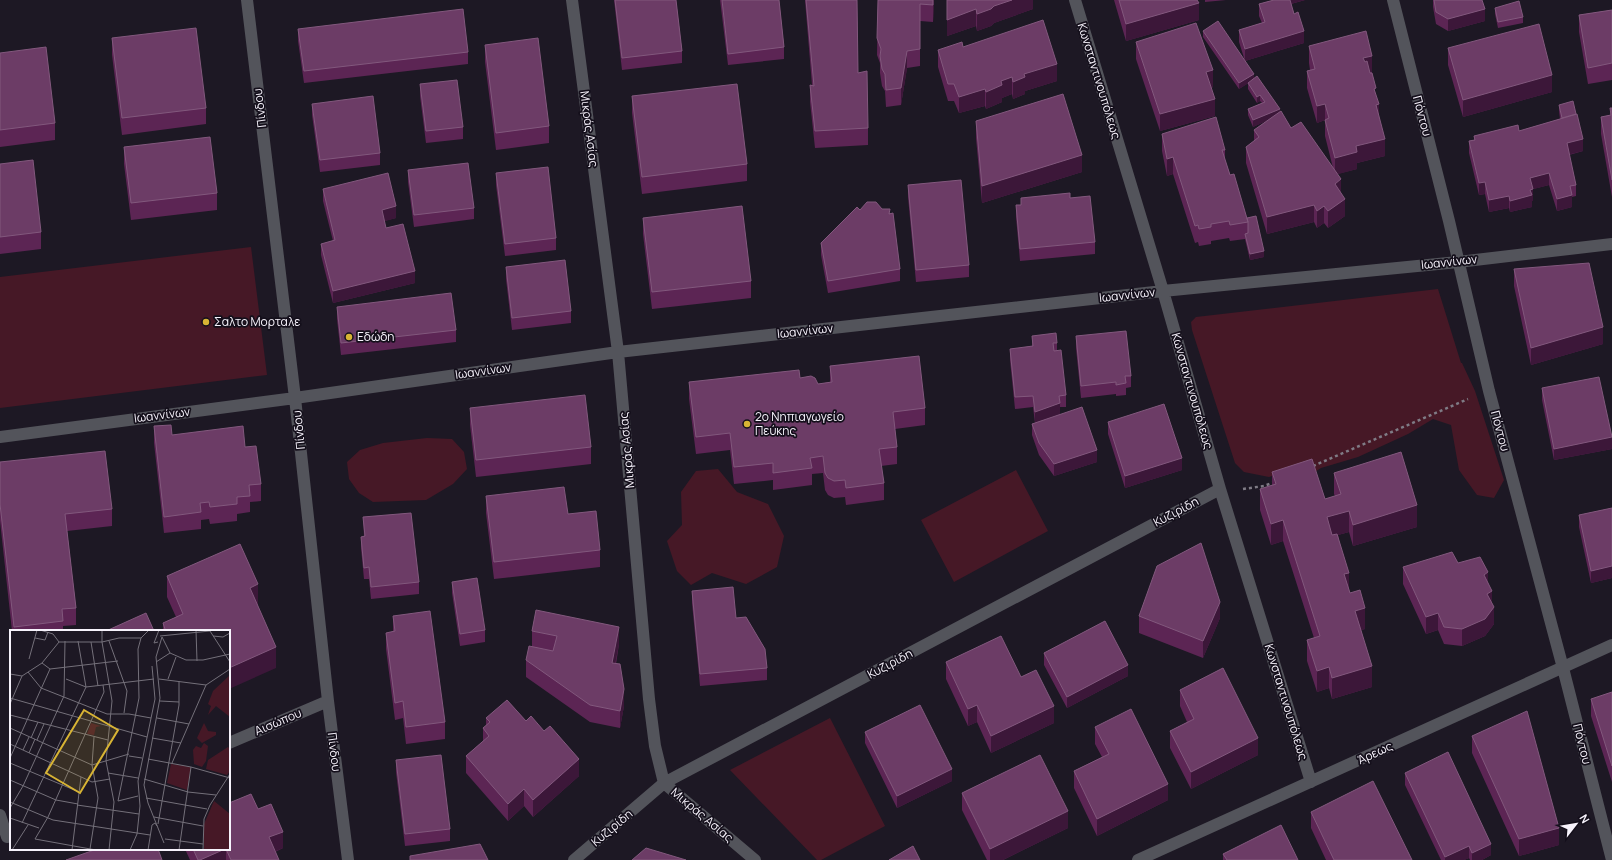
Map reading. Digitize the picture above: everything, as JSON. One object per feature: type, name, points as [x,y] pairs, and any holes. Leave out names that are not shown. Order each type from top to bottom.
[{"type":"street","name":"Πίνδου","points":[[247,0],[295,398],[328,701],[348,860]]},
{"type":"street","name":"Μικράς Ασίας","points":[[572,0],[618,352],[649,699],[655,746],[664,783],[755,860]]},
{"type":"street","name":"Κωνσταντινουπόλεως","points":[[1075,0],[1163,291],[1220,489],[1311,782]]},
{"type":"street","name":"Πόντου","points":[[1393,0],[1489,391],[1563,668],[1612,860]]},
{"type":"street","name":"Ιωαννίνων","points":[[0,436],[295,398],[618,352],[1163,291],[1458,262],[1612,244]]},
{"type":"street","name":"Κυζιρίδη","points":[[574,860],[664,783],[1220,489]]},
{"type":"street","name":"Άρεως","points":[[1138,860],[1612,645]]},
{"type":"street","name":"Αισώπου","points":[[230,743],[328,701]]},
{"type":"street","points":[[0,815],[6,837]]},
{"type":"path","points":[[1308,468],[1489,391]]},
{"type":"path","points":[[1220,489],[1246,489],[1264,486],[1279,480]]},
{"type":"shaded area","points":[[251,247],[267,375],[0,408],[0,277]]},
{"type":"shaded area","points":[[1438,289],[1461,363],[1475,391],[1504,480],[1494,498],[1477,495],[1459,470],[1451,425],[1433,419],[1408,434],[1358,457],[1321,468],[1299,482],[1278,474],[1269,477],[1244,472],[1235,463],[1192,330],[1191,322],[1196,317]]},
{"type":"shaded area","points":[[427,438],[452,439],[464,452],[467,469],[453,484],[426,500],[373,502],[359,493],[349,479],[347,462],[360,450],[383,443]]},
{"type":"shaded area","points":[[718,469],[737,492],[768,504],[784,536],[777,567],[746,584],[712,573],[691,585],[677,571],[667,541],[682,525],[681,492],[696,471]]},
{"type":"shaded area","points":[[1016,470],[1048,531],[954,582],[921,520]]},
{"type":"shaded area","points":[[830,718],[885,826],[821,860],[817,860],[730,770]]},
{"type":"building","points":[[615,0],[676,0],[682,51],[622,58]]},
{"type":"building","points":[[722,0],[779,0],[784,47],[728,54]]},
{"type":"building","points":[[806,0],[857,0],[858,73],[867,71],[868,128],[815,131],[810,85],[814,86]]},
{"type":"building","points":[[878,0],[933,0],[933,5],[920,4],[920,49],[907,51],[901,88],[886,90],[885,74],[882,69],[880,56],[881,49],[877,38]]},
{"type":"building","points":[[947,0],[1012,0],[977,14],[976,9],[947,20]]},
{"type":"building","points":[[1119,0],[1197,0],[1199,3],[1126,24]]},
{"type":"building","points":[[1274,0],[1290,0],[1294,14],[1298,12],[1304,31],[1245,49],[1239,30],[1265,22],[1259,4]]},
{"type":"building","points":[[1434,0],[1482,0],[1485,9],[1448,19],[1436,12]]},
{"type":"building","points":[[1519,1],[1523,17],[1498,22],[1495,8]]},
{"type":"building","points":[[463,9],[468,52],[304,71],[298,29]]},
{"type":"building","points":[[1612,10],[1612,63],[1588,68],[1579,15]]},
{"type":"building","points":[[1043,20],[1057,64],[1024,74],[1025,77],[1013,82],[1012,77],[1001,81],[1002,85],[986,92],[985,89],[959,97],[954,84],[948,84],[938,50],[962,42],[963,47]]},
{"type":"building","points":[[1218,21],[1254,74],[1239,83],[1203,31]]},
{"type":"building","points":[[1196,23],[1213,70],[1206,72],[1215,99],[1160,114],[1136,42]]},
{"type":"building","points":[[1539,24],[1552,75],[1463,100],[1448,48]]},
{"type":"building","points":[[196,28],[206,108],[122,118],[112,38]]},
{"type":"building","points":[[1366,31],[1372,56],[1363,58],[1365,62],[1367,61],[1370,73],[1372,73],[1376,88],[1374,89],[1379,104],[1376,105],[1385,139],[1356,146],[1357,152],[1335,158],[1325,120],[1329,118],[1325,104],[1317,106],[1307,71],[1315,69],[1309,46]]},
{"type":"building","points":[[538,38],[549,126],[496,133],[485,45]]},
{"type":"building","points":[[46,47],[55,123],[0,130],[0,53]]},
{"type":"building","points":[[1257,76],[1280,109],[1253,120],[1248,109],[1265,102],[1260,95],[1257,97],[1248,83]]},
{"type":"building","points":[[457,80],[463,127],[426,131],[420,84]]},
{"type":"building","points":[[737,84],[747,164],[642,177],[632,96]]},
{"type":"building","points":[[1063,94],[1082,155],[982,186],[976,121]]},
{"type":"building","points":[[373,96],[380,153],[320,160],[312,104]]},
{"type":"building","points":[[1573,101],[1576,114],[1562,118],[1559,105]]},
{"type":"building","points":[[1610,108],[1612,108],[1612,180],[1601,117],[1611,115]]},
{"type":"building","points":[[1281,111],[1291,128],[1301,122],[1341,179],[1335,184],[1345,199],[1328,211],[1324,206],[1317,211],[1314,205],[1267,217],[1246,147],[1259,137],[1254,130]]},
{"type":"building","points":[[1577,114],[1583,139],[1567,143],[1576,185],[1570,186],[1572,195],[1557,199],[1549,173],[1530,178],[1533,189],[1530,190],[1532,195],[1510,201],[1509,196],[1489,200],[1485,182],[1479,183],[1469,141],[1475,140],[1474,136],[1518,125],[1519,131]]},
{"type":"building","points":[[1216,117],[1225,150],[1222,150],[1230,175],[1234,174],[1248,222],[1230,225],[1229,221],[1211,224],[1211,227],[1199,229],[1198,225],[1195,226],[1173,157],[1167,159],[1162,134]]},
{"type":"building","points":[[210,137],[217,193],[131,203],[124,147]]},
{"type":"building","points":[[33,160],[41,232],[0,237],[0,164]]},
{"type":"building","points":[[468,163],[474,208],[414,215],[408,170]]},
{"type":"building","points":[[548,167],[556,238],[505,244],[496,173]]},
{"type":"building","points":[[388,173],[396,206],[382,210],[386,228],[403,224],[415,271],[333,291],[321,244],[335,240],[323,189]]},
{"type":"building","points":[[961,180],[969,265],[916,270],[908,185]]},
{"type":"building","points":[[1070,193],[1070,198],[1090,196],[1095,242],[1020,249],[1016,205],[1021,205],[1021,198]]},
{"type":"building","points":[[867,202],[876,202],[882,209],[890,209],[889,214],[893,213],[900,269],[828,281],[821,243],[857,207],[860,210]]},
{"type":"building","points":[[742,206],[751,281],[652,292],[643,218]]},
{"type":"building","points":[[1256,216],[1264,251],[1250,254],[1245,234],[1248,233],[1247,218]]},
{"type":"building","points":[[565,260],[571,311],[512,318],[506,267]]},
{"type":"building","points":[[1589,263],[1603,327],[1531,348],[1514,269]]},
{"type":"building","points":[[451,293],[456,330],[341,343],[337,307]]},
{"type":"building","points":[[1126,331],[1131,376],[1125,376],[1126,383],[1116,385],[1116,382],[1081,386],[1076,336]]},
{"type":"building","points":[[1056,333],[1057,343],[1053,343],[1054,351],[1061,350],[1066,395],[1059,396],[1060,403],[1035,412],[1033,396],[1015,397],[1010,349],[1033,346],[1032,336]]},
{"type":"building","points":[[919,356],[925,408],[893,412],[897,447],[879,449],[884,483],[846,488],[845,480],[834,481],[828,478],[825,473],[823,456],[810,458],[812,468],[773,473],[773,463],[734,467],[730,433],[696,437],[689,382],[799,370],[800,378],[811,376],[815,378],[818,384],[832,382],[830,366]]},
{"type":"building","points":[[1599,377],[1612,437],[1554,449],[1542,388]]},
{"type":"building","points":[[585,395],[591,447],[476,460],[470,408]]},
{"type":"building","points":[[1164,404],[1182,458],[1125,476],[1108,422]]},
{"type":"building","points":[[1082,407],[1097,450],[1054,464],[1039,443],[1032,424]]},
{"type":"building","points":[[171,425],[172,435],[243,426],[245,447],[256,446],[261,484],[249,485],[250,496],[237,497],[237,504],[210,507],[209,502],[200,503],[201,512],[164,517],[154,426]]},
{"type":"building","points":[[105,451],[112,509],[65,514],[76,608],[62,609],[63,621],[14,627],[0,504],[0,462]]},
{"type":"building","points":[[1401,452],[1417,505],[1353,525],[1349,511],[1327,517],[1332,535],[1337,534],[1349,573],[1344,574],[1350,593],[1360,590],[1365,608],[1355,611],[1372,666],[1332,678],[1329,667],[1317,671],[1307,640],[1320,636],[1283,520],[1271,524],[1260,489],[1276,484],[1272,472],[1312,459],[1325,499],[1341,494],[1334,473]]},
{"type":"building","points":[[564,487],[568,514],[596,511],[600,550],[494,562],[486,496]]},
{"type":"building","points":[[1612,508],[1612,566],[1591,571],[1579,515]]},
{"type":"building","points":[[411,513],[419,582],[371,587],[369,567],[364,568],[361,537],[365,536],[363,517]]},
{"type":"building","points":[[1201,543],[1220,602],[1203,641],[1139,616],[1157,566]]},
{"type":"building","points":[[240,544],[258,584],[250,588],[276,647],[230,668],[230,630],[162,630],[165,629],[163,623],[183,614],[167,576]]},
{"type":"building","points":[[1452,552],[1458,563],[1480,557],[1488,572],[1484,575],[1492,591],[1487,594],[1494,607],[1485,619],[1462,629],[1444,627],[1438,613],[1426,617],[1403,567]]},
{"type":"building","points":[[477,578],[485,630],[460,634],[452,582]]},
{"type":"building","points":[[733,587],[736,618],[746,617],[765,649],[767,668],[700,674],[692,591]]},
{"type":"building","points":[[536,610],[619,627],[612,663],[620,664],[624,689],[620,711],[590,705],[526,660],[529,646],[553,651],[557,636],[532,631]]},
{"type":"building","points":[[430,611],[445,722],[406,727],[403,701],[395,703],[386,633],[395,631],[393,616]]},
{"type":"building","points":[[146,613],[154,630],[108,630]]},
{"type":"building","points":[[1105,621],[1128,665],[1067,697],[1044,653]]},
{"type":"building","points":[[1001,636],[1021,677],[1036,670],[1054,706],[991,736],[977,705],[968,709],[946,662]]},
{"type":"building","points":[[1223,668],[1258,738],[1191,772],[1170,731],[1194,719],[1180,690]]},
{"type":"building","points":[[1612,692],[1612,766],[1591,699]]},
{"type":"building","points":[[507,700],[526,721],[531,716],[544,731],[550,726],[579,759],[533,800],[524,789],[508,804],[466,756],[489,736],[483,728],[490,722],[486,718]]},
{"type":"building","points":[[920,705],[952,769],[897,796],[865,732]]},
{"type":"building","points":[[1131,709],[1168,784],[1097,819],[1074,771],[1109,754],[1095,727]]},
{"type":"building","points":[[1527,711],[1559,828],[1519,839],[1472,736]]},
{"type":"building","points":[[1448,752],[1491,844],[1472,853],[1469,846],[1445,857],[1405,773]]},
{"type":"building","points":[[441,755],[450,829],[405,834],[396,760]]},
{"type":"building","points":[[1040,755],[1068,811],[990,849],[962,793]]},
{"type":"building","points":[[1373,781],[1412,860],[1334,860],[1311,812]]},
{"type":"building","points":[[251,794],[258,809],[271,804],[283,832],[269,837],[279,860],[231,860],[226,850],[230,850],[230,803]]},
{"type":"building","points":[[1281,825],[1298,860],[1227,860],[1223,854]]},
{"type":"building","points":[[480,844],[488,860],[410,860],[410,856]]},
{"type":"building","points":[[913,846],[920,860],[889,860]]},
{"type":"building","points":[[646,848],[686,860],[632,860]]},
{"type":"building","points":[[94,850],[158,850],[162,860],[66,860]]},
{"type":"building","points":[[193,850],[223,850],[200,860],[198,860]]},
{"type":"place","name":"Σαλτο Μορταλε","points":[[206,322]]},
{"type":"place","name":"Εδώδη","points":[[349,337]]},
{"type":"place","name":"2ο Νηπιαγωγείο Πεύκης","points":[[747,424]]}]
